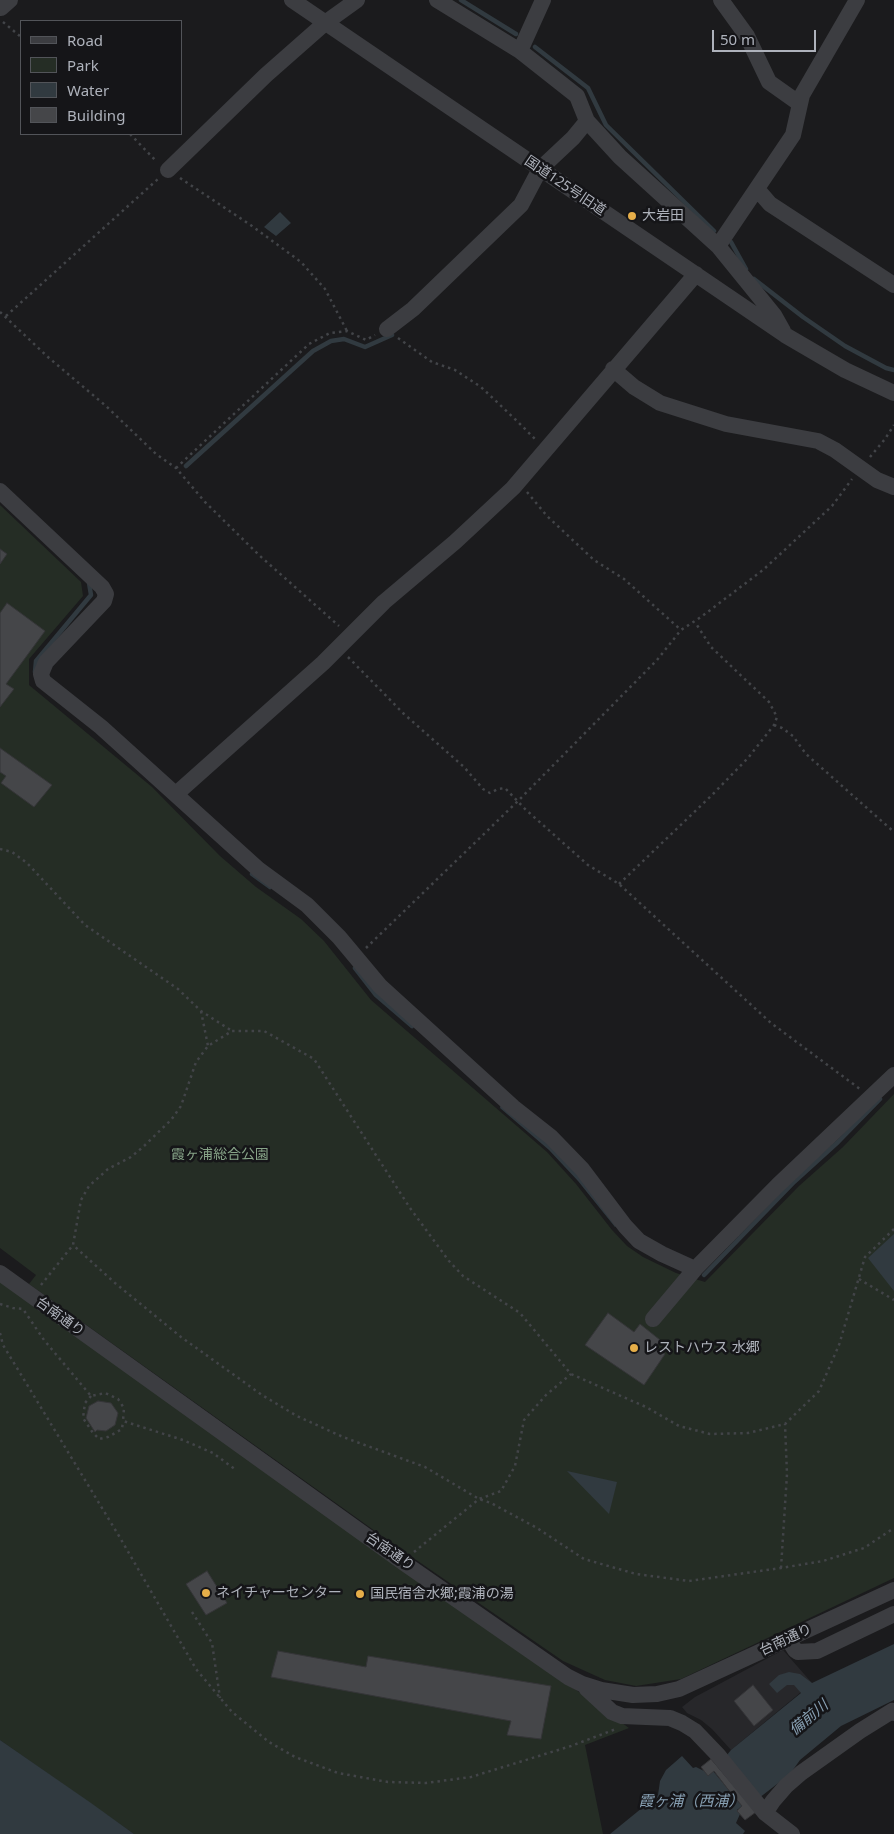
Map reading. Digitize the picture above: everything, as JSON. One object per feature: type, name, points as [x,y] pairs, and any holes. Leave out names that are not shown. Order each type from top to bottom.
[{"type":"street","points":[[1,8],[10,0]]},
{"type":"street","name":"国道125号旧道","points":[[292,0],[785,335],[845,370],[894,393]]},
{"type":"street","points":[[168,170],[266,75],[325,23],[357,0]]},
{"type":"street","points":[[437,0],[520,52],[578,96],[587,121],[620,156],[718,246],[774,315],[785,335]]},
{"type":"street","points":[[520,52],[543,0]]},
{"type":"street","points":[[721,0],[747,36],[769,82],[800,104]]},
{"type":"street","points":[[718,246],[793,135],[802,96],[856,0]]},
{"type":"street","points":[[387,329],[413,309],[521,205],[540,169],[563,149],[587,121]]},
{"type":"street","points":[[757,189],[770,204],[894,285]]},
{"type":"street","points":[[176,794],[290,694],[384,602],[455,542],[518,481],[696,274]]},
{"type":"street","points":[[613,369],[634,387],[660,403],[726,424],[818,441],[835,450],[877,480],[894,487]]},
{"type":"street","points":[[0,490],[102,587],[106,594],[104,601],[46,662],[42,674],[43,681],[101,727],[258,869],[307,905],[339,936],[380,986],[513,1107],[551,1137],[582,1169],[625,1226],[640,1241],[662,1254],[695,1269]]},
{"type":"street","points":[[653,1319],[695,1269],[778,1185],[894,1075]]},
{"type":"street","name":"台南通り","points":[[0,1273],[404,1563],[568,1677],[582,1684],[601,1690],[633,1695],[657,1694],[679,1689],[894,1590]]},
{"type":"street","points":[[788,1639],[798,1652],[817,1651],[894,1614]]},
{"type":"street","points":[[582,1684],[612,1712],[622,1716],[670,1718],[695,1731],[762,1809],[792,1834]]},
{"type":"street","points":[[762,1809],[800,1773],[860,1731],[892,1711],[894,1713]]},
{"type":"path","points":[[0,19],[20,36]]},
{"type":"path","points":[[131,135],[156,162],[252,226],[301,262],[325,289],[347,331]]},
{"type":"path","points":[[6,317],[168,170]]},
{"type":"path","points":[[0,312],[49,358],[106,406],[156,454],[176,468],[205,502],[344,641],[404,714],[464,767],[483,789],[490,793],[505,788],[588,865],[619,884],[771,1023],[871,1098]]},
{"type":"path","points":[[176,468],[309,344],[330,333],[347,331],[366,340],[387,329],[432,362],[455,370],[480,387],[518,421],[545,450]]},
{"type":"path","points":[[356,958],[518,801],[657,660],[681,630],[762,570],[832,506],[894,425]]},
{"type":"path","points":[[518,481],[547,516],[588,554],[624,579],[681,630]]},
{"type":"path","points":[[619,884],[748,758],[774,726],[777,717],[769,702],[711,647],[694,622]]},
{"type":"path","points":[[774,726],[782,728],[793,736],[806,754],[894,832]]},
{"type":"path","points":[[0,850],[12,852],[27,863],[85,925],[178,989],[201,1011],[232,1031]]},
{"type":"path","points":[[201,1011],[208,1046]]},
{"type":"path","points":[[40,1286],[73,1245],[81,1200],[89,1186],[108,1169],[131,1157],[171,1120],[181,1106],[196,1062],[208,1046],[232,1031],[264,1031],[314,1059],[410,1208],[449,1261],[463,1276],[520,1313],[571,1374],[646,1406],[678,1426],[710,1434],[748,1433],[785,1424],[819,1391],[839,1345],[865,1257],[894,1230]]},
{"type":"path","points":[[73,1245],[115,1283],[181,1337],[262,1395],[297,1416],[343,1437],[425,1467],[478,1499],[490,1503],[537,1528],[584,1559],[636,1574],[689,1581],[823,1560],[864,1548],[894,1528]]},
{"type":"path","points":[[859,1279],[894,1300]]},
{"type":"path","points":[[0,1304],[23,1309],[44,1340],[91,1396]]},
{"type":"path","points":[[0,1333],[3,1345],[119,1536],[191,1661],[220,1700],[254,1732],[269,1742],[295,1757],[338,1773],[388,1782],[426,1783],[471,1777],[571,1746],[617,1729]]},
{"type":"path","points":[[409,1555],[478,1499],[501,1490],[515,1466],[524,1420],[546,1394],[571,1374]]},
{"type":"path","points":[[106,1393],[118,1399],[124,1408],[122,1429],[108,1437],[99,1438],[90,1429],[83,1418],[85,1403],[91,1396],[106,1393]]},
{"type":"path","points":[[123,1421],[191,1443],[213,1453],[236,1470]]},
{"type":"path","points":[[781,1568],[787,1474],[785,1424]]},
{"type":"path","points":[[192,1612],[212,1643],[220,1700]]},
{"type":"shaded area","points":[[783,1650],[812,1683],[731,1750],[712,1729],[701,1720],[687,1713],[682,1707],[695,1697]]},
{"type":"green space","name":"霞ヶ浦総合公園","points":[[0,505],[81,582],[83,596],[29,659],[29,685],[152,787],[220,856],[256,887],[301,919],[324,941],[371,1000],[547,1152],[576,1184],[612,1230],[627,1246],[643,1257],[676,1273],[705,1282],[799,1186],[843,1147],[894,1094],[894,1578],[681,1679],[636,1686],[605,1680],[563,1661],[396,1546],[29,1284],[36,1275],[0,1248]]},
{"type":"green space","points":[[0,1276],[629,1728],[585,1745],[603,1834],[134,1834],[0,1740]]},
{"type":"water","points":[[280,212],[291,223],[276,236],[264,227]]},
{"type":"water","points":[[502,1101],[554,1144],[620,1223],[615,1227],[578,1181],[549,1150],[500,1108]]},
{"type":"water","points":[[894,1234],[894,1291],[868,1258]]},
{"type":"water","points":[[567,1471],[617,1482],[609,1514]]},
{"type":"water","name":"備前川","points":[[894,1644],[894,1700],[841,1726],[800,1760],[790,1774],[750,1805],[718,1766],[731,1750],[801,1693],[794,1685],[787,1685],[777,1693],[769,1684],[779,1675],[789,1672],[800,1674],[812,1683]]},
{"type":"water","points":[[0,1740],[91,1803],[134,1834],[0,1834]]},
{"type":"water","name":"霞ヶ浦（西浦）","points":[[682,1756],[693,1768],[713,1771],[742,1806],[737,1810],[740,1814],[736,1823],[745,1831],[743,1834],[610,1834],[658,1795],[660,1781],[666,1770]]},
{"type":"building","points":[[0,549],[7,554],[0,564]]},
{"type":"building","points":[[7,603],[45,631],[6,684],[14,689],[0,707],[0,613]]},
{"type":"building","points":[[0,748],[52,785],[34,807],[1,783],[6,776],[0,772]]},
{"type":"building","points":[[608,1313],[634,1332],[640,1324],[660,1340],[655,1348],[665,1354],[644,1385],[585,1345]]},
{"type":"building","points":[[98,1401],[111,1403],[118,1413],[115,1425],[106,1431],[97,1430],[95,1432],[86,1418],[89,1406]]},
{"type":"building","points":[[207,1571],[227,1603],[206,1615],[186,1584]]},
{"type":"building","points":[[278,1651],[366,1667],[368,1656],[551,1686],[541,1739],[507,1735],[511,1721],[271,1677]]},
{"type":"building","points":[[753,1685],[773,1710],[754,1726],[734,1701]]},
{"type":"building","points":[[711,1759],[756,1812],[745,1820],[737,1811],[742,1806],[714,1771],[708,1776],[701,1767]]},
{"type":"waterway","points":[[461,0],[516,34]]},
{"type":"waterway","points":[[535,47],[588,88],[606,125],[714,231]]},
{"type":"waterway","points":[[731,242],[746,269]]},
{"type":"waterway","points":[[754,279],[803,317],[845,346],[886,368],[894,370]]},
{"type":"waterway","points":[[186,466],[313,351],[331,341],[344,339],[365,347],[392,335]]},
{"type":"waterway","points":[[35,672],[36,661],[91,595],[89,583]]},
{"type":"waterway","points":[[252,874],[270,887]]},
{"type":"waterway","points":[[355,968],[376,995],[412,1026]]},
{"type":"waterway","points":[[704,1275],[794,1182],[838,1142],[880,1099]]},
{"type":"place","name":"大岩田","points":[[632,216]]},
{"type":"place","name":"レストハウス 水郷","points":[[634,1348]]},
{"type":"place","name":"ネイチャーセンター","points":[[206,1593]]},
{"type":"place","name":"国民宿舎水郷;霞浦の湯","points":[[360,1594]]}]
